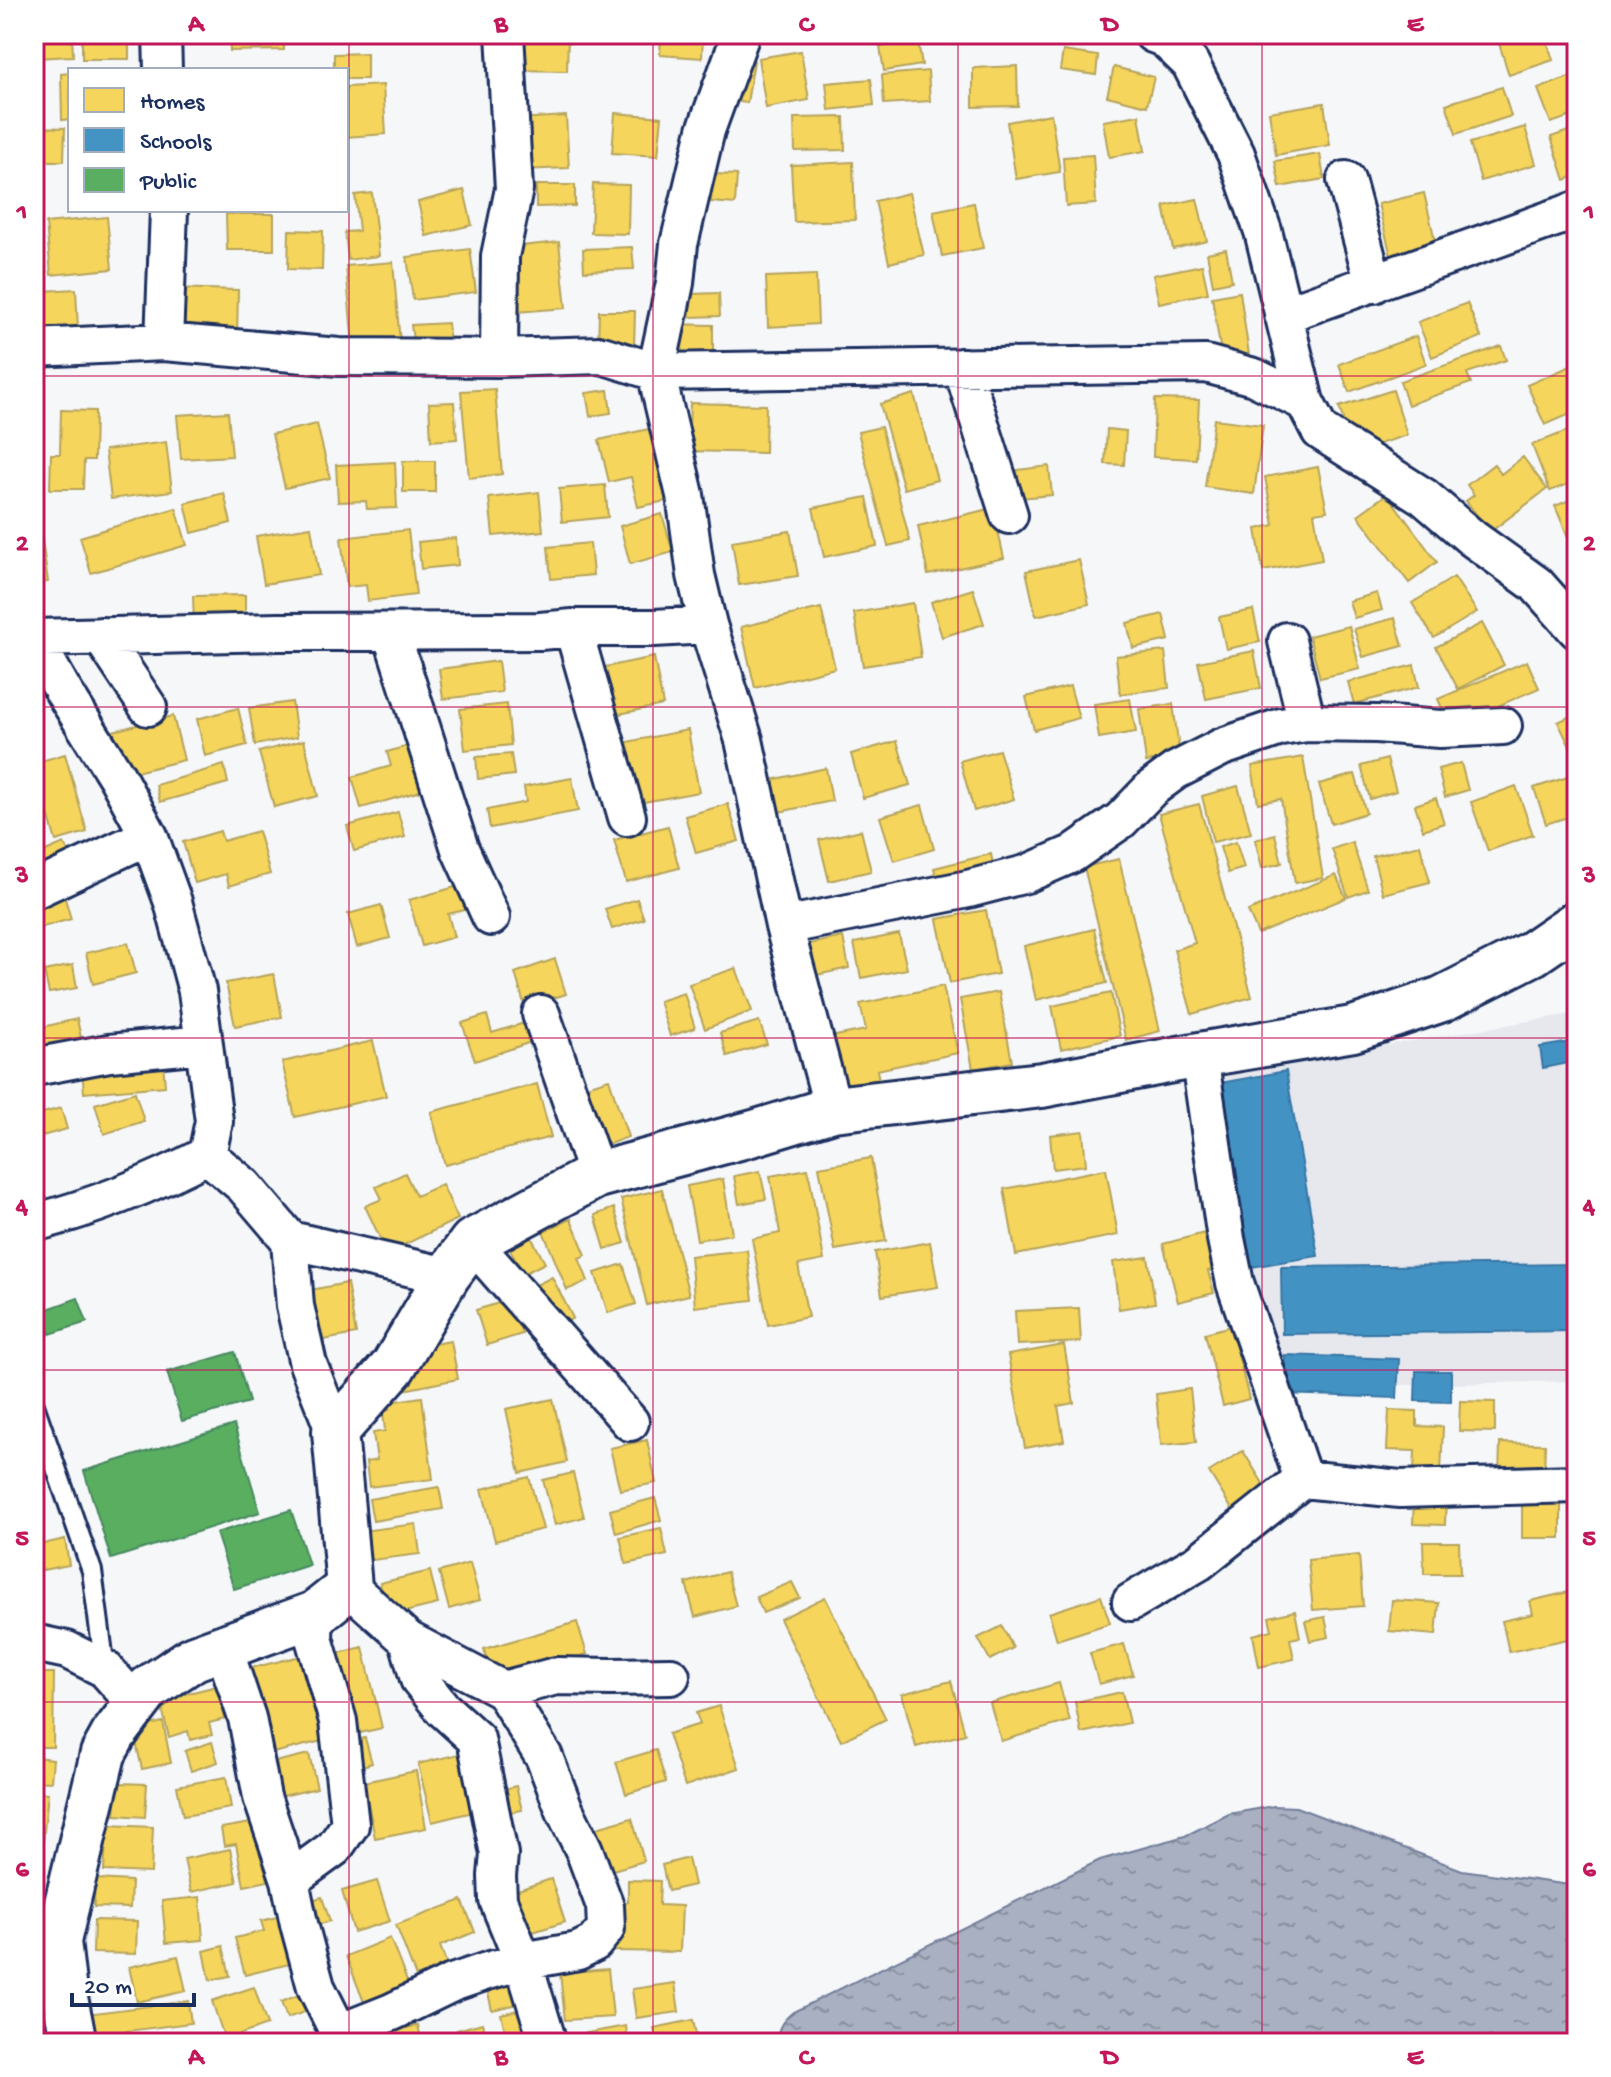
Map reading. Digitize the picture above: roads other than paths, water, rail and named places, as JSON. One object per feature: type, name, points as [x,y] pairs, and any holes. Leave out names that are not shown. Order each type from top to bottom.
[{"type":"street","points":[[162,34],[163,68]]},
{"type":"street","points":[[499,358],[500,256],[514,189],[505,34]]},
{"type":"street","points":[[741,34],[706,130],[679,244],[675,283],[656,372],[685,495],[696,575],[708,625],[744,740],[784,926],[833,1109]]},
{"type":"street","points":[[1153,34],[1164,38],[1190,63],[1236,154],[1263,231],[1305,402],[1320,431],[1424,497],[1472,538],[1536,584],[1577,630]]},
{"type":"street","points":[[1346,180],[1374,284]]},
{"type":"street","points":[[1283,315],[1577,210]]},
{"type":"street","points":[[164,342],[169,212]]},
{"type":"street","points":[[34,330],[34,348],[164,342],[339,357],[602,355],[656,372],[1206,364],[1254,377],[1305,402]]},
{"type":"street","points":[[962,367],[1009,515]]},
{"type":"street","points":[[34,1223],[81,1210],[176,1172],[207,1155],[214,1121],[197,991],[173,902],[149,836],[34,638],[540,631],[708,625]]},
{"type":"street","points":[[573,628],[627,817]]},
{"type":"street","points":[[391,632],[460,849],[491,917]]},
{"type":"street","points":[[101,636],[148,707]]},
{"type":"street","points":[[1287,641],[1307,723]]},
{"type":"street","points":[[784,926],[968,889],[1026,874],[1072,854],[1121,820],[1152,788],[1175,771],[1222,747],[1281,727],[1307,723],[1440,729],[1503,726]]},
{"type":"street","points":[[34,890],[149,836]]},
{"type":"street","points":[[335,1432],[393,1367],[459,1259],[597,1175],[833,1109],[1042,1085],[1353,1029],[1442,999],[1533,953],[1577,923]]},
{"type":"street","points":[[541,1014],[597,1175]]},
{"type":"street","points":[[34,1067],[109,1053],[204,1044]]},
{"type":"street","points":[[1199,1055],[1235,1283],[1303,1479]]},
{"type":"street","points":[[207,1155],[244,1186],[290,1240],[295,1306],[308,1364],[335,1432],[349,1587],[408,1640],[503,1690],[544,1757],[584,1850],[606,1915],[606,1928],[594,1943],[578,1951],[523,1961],[452,1983],[342,2038],[316,1987],[290,1880],[262,1797],[247,1718],[223,1646]]},
{"type":"street","points":[[290,1240],[459,1259],[630,1422]]},
{"type":"street","points":[[1131,1602],[1199,1562],[1303,1479],[1400,1489],[1577,1484]]},
{"type":"street","points":[[74,2043],[64,1993],[46,1940],[103,1754],[114,1734],[149,1688],[194,1658],[315,1614],[349,1587]]},
{"type":"street","points":[[290,1880],[334,1848],[350,1825],[338,1721],[314,1638],[315,1614]]},
{"type":"street","points":[[408,1640],[419,1679],[443,1709],[476,1739],[499,1854],[498,1900],[523,1961],[548,2043]]},
{"type":"street","points":[[34,1643],[67,1650],[105,1669],[137,1705]]},
{"type":"street","points":[[503,1690],[556,1676],[671,1676]]},
{"type":"lane","points":[[34,1405],[92,1571],[105,1669]]},
{"type":"water","points":[[1274,1806],[1296,1807],[1462,1870],[1577,1886],[1577,2043],[778,2043],[781,2025],[793,2012],[1100,1860],[1185,1836],[1229,1814]]}]
